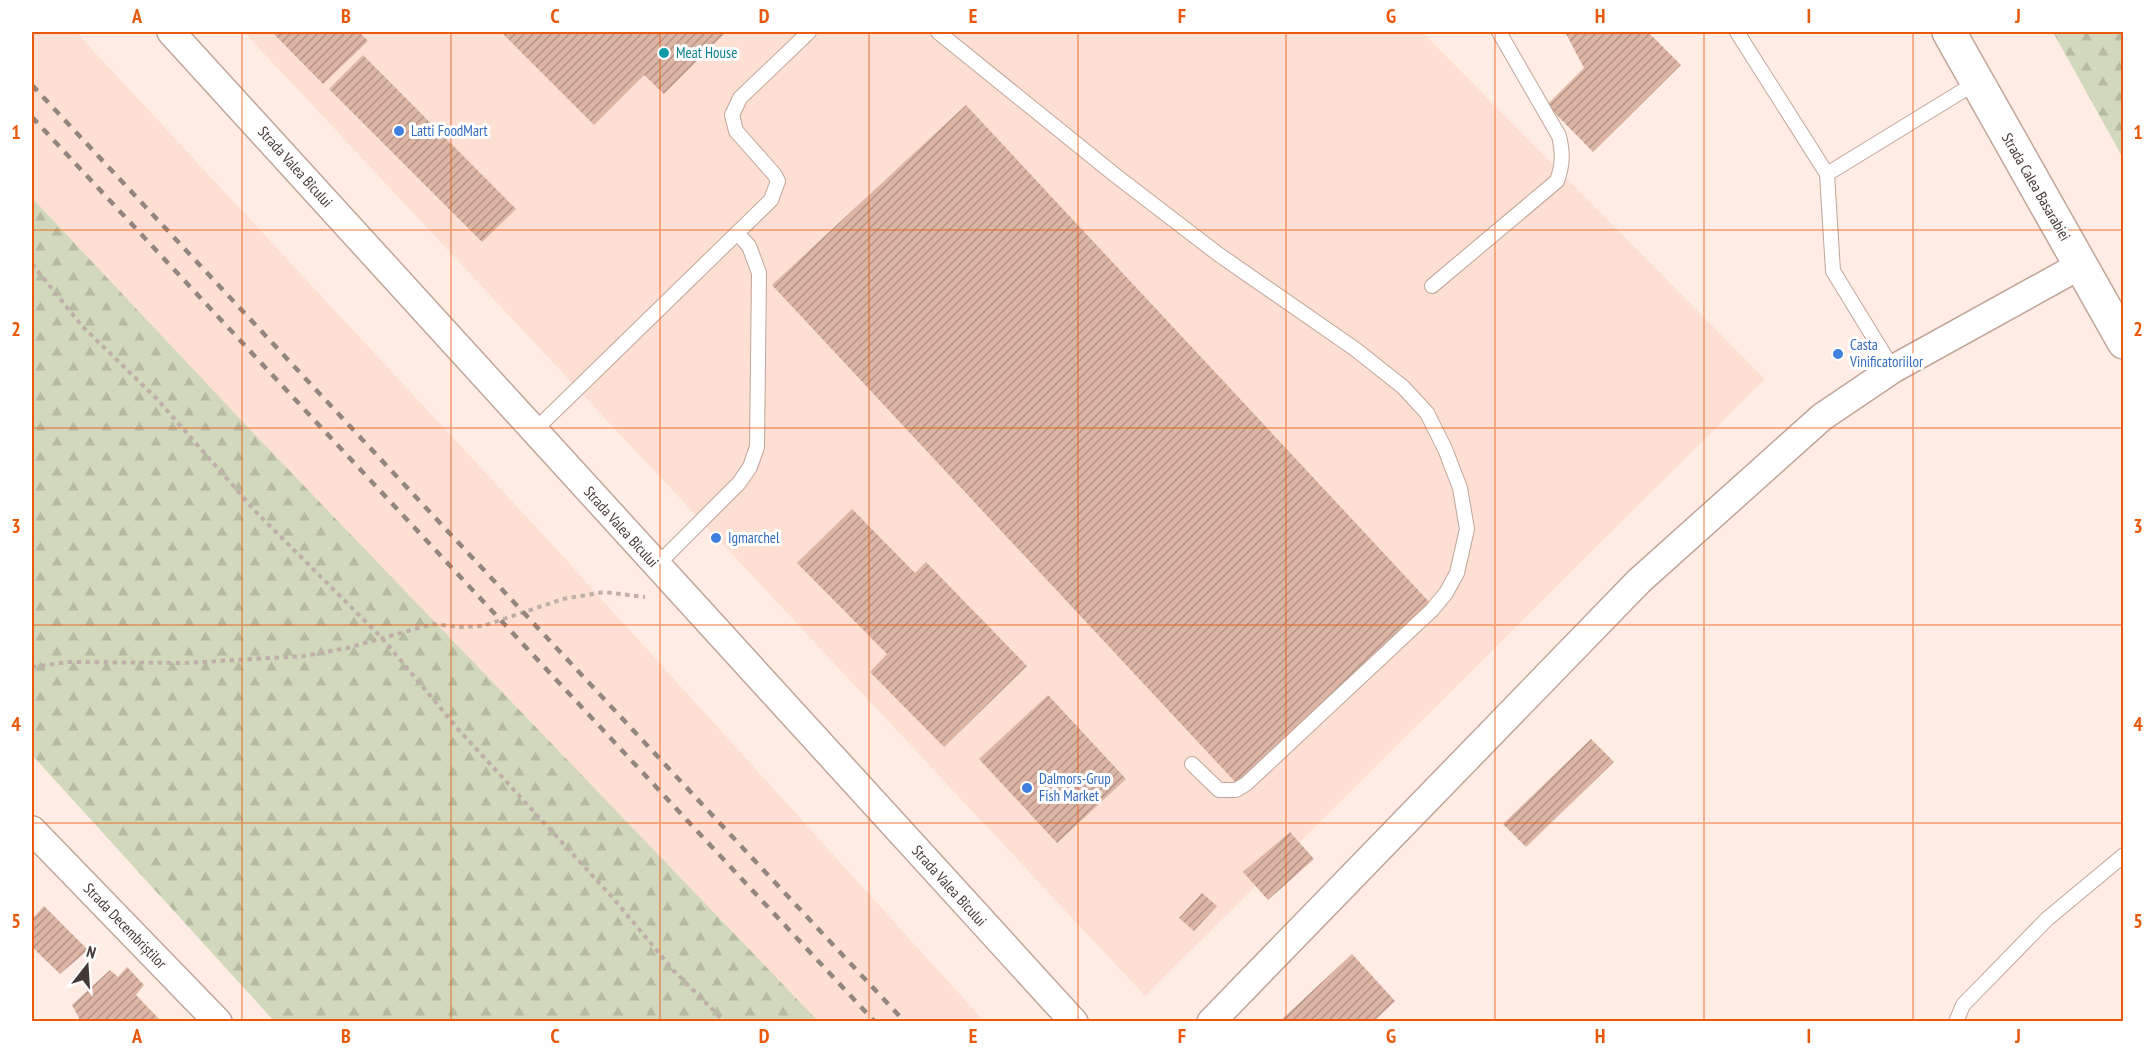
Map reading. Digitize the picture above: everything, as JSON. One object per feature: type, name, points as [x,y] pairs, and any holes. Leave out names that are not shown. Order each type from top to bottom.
[{"type":"main road","name":"Strada Calea Basarabiei","points":[[1949,32],[2124,342]]},
{"type":"street","name":"Strada Valea Bîcului","points":[[171,32],[1074,1022]]},
{"type":"street","points":[[1211,1022],[1639,581],[1822,417],[1893,369],[2081,265]]},
{"type":"street","name":"Strada Decembriștilor","points":[[32,830],[218,1022]]},
{"type":"lane","points":[[535,430],[771,200],[778,182],[770,167],[736,131],[732,115],[735,104],[809,32]]},
{"type":"lane","points":[[938,32],[1124,183],[1218,254],[1355,350],[1403,387],[1427,413],[1445,449],[1460,488],[1467,529],[1463,552],[1457,573],[1432,610],[1246,784],[1236,790],[1219,790],[1192,764]]},
{"type":"lane","points":[[1432,286],[1557,181],[1562,164],[1563,153],[1559,136],[1499,32]]},
{"type":"lane","points":[[1737,32],[1827,174],[1833,271],[1893,369]]},
{"type":"lane","points":[[1827,174],[1977,82]]},
{"type":"lane","points":[[656,566],[739,483],[750,467],[758,447],[759,273],[749,246],[737,233]]},
{"type":"lane","points":[[1956,1022],[1963,1005],[2047,919],[2124,855]]},
{"type":"path","points":[[32,264],[82,326],[157,399],[243,498],[382,638],[458,729],[613,898],[674,971],[725,1022]]},
{"type":"path","points":[[32,667],[68,662],[184,663],[304,656],[347,648],[433,624],[460,627],[483,626],[563,599],[604,592],[693,606]]},
{"type":"shaded area","points":[[32,32],[76,32],[538,529],[984,1021],[769,1021],[32,233]]},
{"type":"shaded area","points":[[244,32],[1422,32],[1765,379],[1145,996]]},
{"type":"green space","points":[[2053,32],[2123,32],[2123,158]]},
{"type":"green space","points":[[32,198],[257,437],[818,1021],[274,1021],[32,755]]},
{"type":"building","points":[[272,32],[359,32],[368,41],[323,84]]},
{"type":"building","points":[[501,32],[726,32],[664,94],[644,75],[594,125]]},
{"type":"building","points":[[1565,32],[1648,32],[1681,65],[1593,152],[1547,105],[1584,68]]},
{"type":"building","points":[[363,55],[516,209],[482,242],[329,89]]},
{"type":"building","points":[[966,105],[1432,605],[1238,785],[772,285]]},
{"type":"building","points":[[852,509],[915,573],[926,562],[1027,666],[944,747],[870,672],[887,654],[797,563]]},
{"type":"building","points":[[1048,695],[1126,779],[1057,843],[979,759]]},
{"type":"building","points":[[1591,739],[1614,762],[1526,847],[1503,824]]},
{"type":"building","points":[[1290,832],[1314,859],[1268,900],[1243,872]]},
{"type":"building","points":[[1202,893],[1217,906],[1194,931],[1179,918]]},
{"type":"building","points":[[44,906],[88,950],[60,974],[32,947],[32,919]]},
{"type":"building","points":[[1352,954],[1395,1001],[1373,1022],[1279,1022]]},
{"type":"building","points":[[127,967],[144,985],[136,995],[162,1022],[81,1022],[72,1005],[110,970],[118,977]]},
{"type":"railway","points":[[32,85],[905,1022]]},
{"type":"railway","points":[[32,117],[875,1022]]},
{"type":"place","name":"Meat House","points":[[664,53]]},
{"type":"place","name":"Latti FoodMart","points":[[399,131]]},
{"type":"place","name":"Casta Vinificatoriilor","points":[[1838,354]]},
{"type":"place","name":"Igmarchel","points":[[716,538]]},
{"type":"place","name":"Dalmors-Grup Fish Market","points":[[1027,788]]}]
